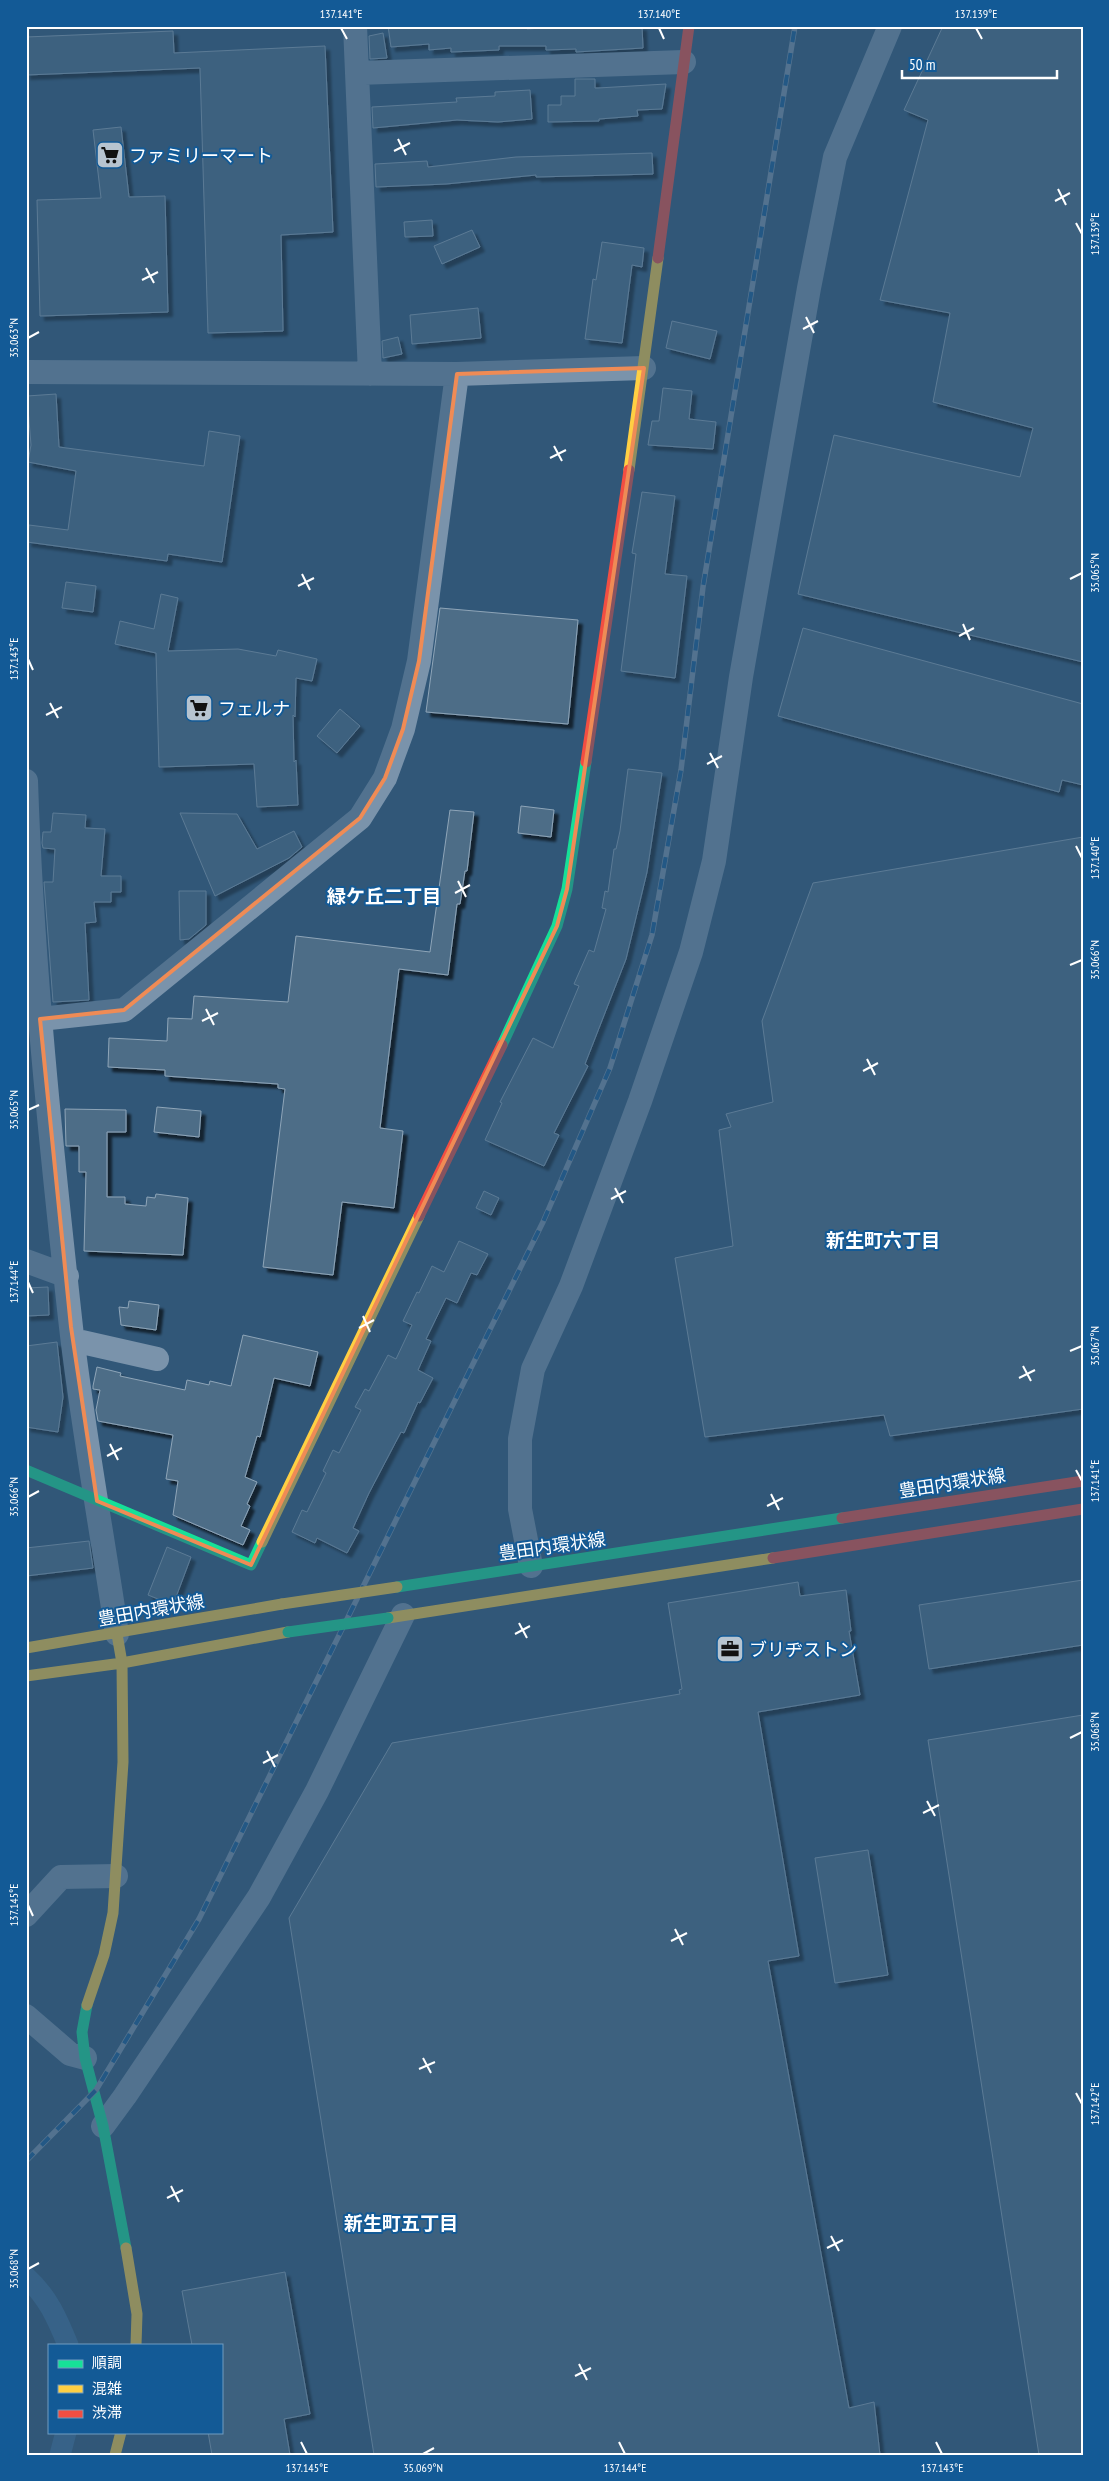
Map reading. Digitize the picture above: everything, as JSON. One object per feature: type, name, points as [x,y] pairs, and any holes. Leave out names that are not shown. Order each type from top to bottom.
[{"type":"street","points":[[355,26],[370,374]]},
{"type":"street","points":[[26,1470],[251,1565],[557,926],[567,889],[644,368],[689,26]]},
{"type":"street","points":[[531,1566],[520,1509],[520,1439],[534,1369],[574,1276],[640,1101],[691,952],[714,861],[742,667],[809,288],[835,157],[890,26]]},
{"type":"street","points":[[357,73],[684,62]]},
{"type":"street","points":[[26,372],[457,374],[644,368]]},
{"type":"street","points":[[40,1019],[124,1010],[360,818],[385,778],[403,729],[419,661],[457,374]]},
{"type":"street","points":[[26,781],[27,853],[50,1149],[67,1276],[73,1340],[122,1663],[123,1762],[113,1913],[104,1955],[88,2000],[82,2032],[85,2058],[102,2126],[132,2278],[137,2314],[136,2344]]},
{"type":"street","points":[[26,1261],[67,1276]]},
{"type":"street","points":[[73,1340],[157,1359]]},
{"type":"street","name":"豊田内環状線","points":[[26,1648],[117,1634],[282,1604],[1083,1481]]},
{"type":"street","points":[[26,1676],[122,1663],[288,1632],[1083,1509]]},
{"type":"street","points":[[102,2126],[125,2096],[259,1897],[317,1791],[395,1616]]},
{"type":"street","points":[[26,1915],[61,1877],[116,1876]]},
{"type":"street","points":[[26,2016],[70,2054],[85,2058]]},
{"type":"street","points":[[115,2455],[120,2434]]},
{"type":"highlighted area","points":[[644,368],[567,889],[557,926],[251,1565],[97,1501],[71,1327],[40,1019],[124,1010],[360,818],[385,778],[403,729],[419,661],[457,374]]},
{"type":"building","points":[[388,26],[527,26],[527,29],[571,26],[642,26],[643,48],[576,52],[576,49],[546,50],[546,46],[499,46],[499,50],[451,52],[451,48],[429,50],[429,44],[391,47]]},
{"type":"building","points":[[943,26],[1083,26],[1083,662],[798,594],[834,435],[1020,477],[1033,428],[933,402],[950,313],[880,300],[928,120],[904,110]]},
{"type":"building","points":[[173,31],[174,53],[325,46],[333,232],[281,235],[283,331],[208,333],[200,68],[26,75],[26,37]]},
{"type":"building","points":[[383,33],[387,58],[370,59],[369,36]]},
{"type":"building","points":[[575,79],[595,79],[595,88],[666,84],[662,109],[637,110],[638,116],[599,119],[599,121],[548,122],[548,105],[561,105],[561,96],[575,96]]},
{"type":"building","points":[[530,90],[532,119],[498,122],[457,120],[373,128],[372,107],[457,102],[456,98],[495,96],[495,92]]},
{"type":"building","points":[[121,127],[129,197],[165,196],[168,312],[40,316],[37,200],[101,198],[93,130]]},
{"type":"building","points":[[652,153],[653,174],[536,177],[536,175],[446,184],[376,187],[375,164],[427,161],[428,167],[516,157]]},
{"type":"building","points":[[432,220],[433,236],[405,237],[404,222]]},
{"type":"building","points":[[472,230],[480,247],[442,264],[434,246]]},
{"type":"building","points":[[602,242],[644,248],[642,267],[632,265],[622,343],[585,339],[593,279],[596,280]]},
{"type":"building","points":[[478,308],[481,338],[412,344],[410,315]]},
{"type":"building","points":[[672,321],[717,331],[710,359],[666,348]]},
{"type":"building","points":[[398,337],[402,354],[383,358],[382,341]]},
{"type":"building","points":[[663,388],[692,391],[689,419],[716,422],[713,449],[648,445],[652,421],[659,421]]},
{"type":"building","points":[[56,394],[59,447],[204,466],[209,431],[240,436],[222,562],[168,554],[167,561],[27,542],[29,525],[68,530],[76,471],[28,462],[31,445],[27,396]]},
{"type":"building","points":[[642,492],[675,496],[665,574],[687,576],[675,678],[621,671],[636,554],[632,553]]},
{"type":"building","points":[[66,582],[96,586],[93,612],[62,608]]},
{"type":"building","points":[[161,594],[178,598],[168,651],[238,649],[276,656],[278,650],[317,659],[312,681],[296,678],[295,717],[293,715],[294,762],[296,760],[298,805],[257,807],[254,764],[159,767],[156,653],[115,644],[120,621],[154,629]]},
{"type":"building","points":[[440,608],[578,620],[568,724],[426,712]]},
{"type":"building","points":[[803,628],[1083,704],[1083,785],[1062,780],[1059,792],[778,716]]},
{"type":"building","points":[[340,709],[360,726],[337,753],[317,736]]},
{"type":"building","points":[[628,769],[662,773],[647,872],[626,959],[585,1064],[588,1066],[554,1133],[559,1135],[544,1166],[485,1140],[502,1103],[500,1102],[533,1038],[553,1048],[579,986],[574,984],[589,950],[594,952],[606,909],[602,908],[605,891],[608,892],[614,849],[616,849],[620,831]]},
{"type":"building","points":[[521,806],[554,810],[551,837],[518,833]]},
{"type":"building","points":[[450,810],[474,812],[467,871],[465,871],[460,904],[457,904],[448,975],[399,969],[380,1128],[403,1131],[394,1208],[342,1202],[333,1275],[263,1267],[285,1089],[278,1088],[278,1084],[165,1076],[165,1070],[108,1067],[109,1038],[167,1041],[168,1018],[192,1019],[194,996],[288,1002],[296,936],[430,952]]},
{"type":"building","points":[[53,813],[86,815],[85,828],[105,829],[101,876],[121,876],[121,892],[111,892],[111,902],[94,902],[96,922],[85,923],[89,1000],[53,1002],[44,882],[53,882],[55,849],[43,848],[42,843],[43,832],[51,832]]},
{"type":"building","points":[[180,813],[237,814],[257,849],[294,831],[302,847],[289,858],[215,896]]},
{"type":"building","points":[[1083,837],[1083,1409],[890,1436],[884,1415],[705,1437],[675,1258],[733,1246],[719,1130],[731,1127],[726,1114],[773,1102],[762,1021],[813,883]]},
{"type":"building","points":[[179,891],[206,891],[206,925],[189,939],[180,940]]},
{"type":"building","points":[[157,1107],[201,1111],[199,1137],[154,1132]]},
{"type":"building","points":[[65,1109],[126,1110],[126,1132],[107,1132],[107,1197],[125,1197],[125,1204],[146,1206],[147,1197],[155,1198],[156,1194],[188,1198],[183,1255],[84,1251],[86,1172],[79,1172],[79,1146],[66,1146]]},
{"type":"building","points":[[484,1191],[499,1198],[491,1215],[476,1208]]},
{"type":"building","points":[[459,1241],[488,1254],[477,1275],[471,1273],[457,1303],[446,1298],[426,1339],[431,1341],[418,1370],[433,1378],[420,1403],[418,1402],[404,1433],[401,1432],[369,1493],[353,1528],[359,1531],[347,1553],[317,1538],[315,1543],[292,1532],[302,1510],[307,1512],[326,1473],[323,1471],[333,1450],[339,1453],[361,1410],[355,1407],[365,1389],[369,1391],[388,1355],[396,1359],[412,1325],[403,1321],[417,1292],[419,1293],[432,1266],[444,1272]]},
{"type":"building","points":[[48,1287],[49,1315],[26,1316],[26,1288]]},
{"type":"building","points":[[129,1301],[159,1305],[156,1330],[121,1325],[119,1307],[128,1308]]},
{"type":"building","points":[[243,1335],[318,1352],[310,1386],[274,1378],[260,1437],[257,1436],[245,1477],[257,1482],[247,1504],[250,1506],[241,1526],[250,1530],[243,1545],[173,1515],[178,1481],[166,1479],[173,1435],[98,1421],[96,1410],[100,1390],[93,1389],[93,1386],[97,1367],[121,1373],[120,1376],[185,1390],[187,1380],[209,1385],[210,1381],[231,1386]]},
{"type":"building","points":[[57,1342],[63,1397],[58,1432],[26,1427],[26,1346]]},
{"type":"building","points":[[89,1541],[93,1568],[26,1576],[26,1548]]},
{"type":"building","points":[[167,1547],[191,1557],[173,1605],[148,1595]]},
{"type":"building","points":[[1083,1580],[1083,1645],[929,1669],[919,1605]]},
{"type":"building","points":[[798,1582],[800,1596],[846,1590],[851,1631],[849,1631],[860,1695],[758,1712],[799,1956],[768,1961],[849,2408],[874,2402],[880,2455],[374,2455],[289,1918],[392,1743],[680,1694],[679,1690],[682,1689],[668,1603]]},
{"type":"building","points":[[1083,1715],[1083,2455],[1039,2455],[928,1740]]},
{"type":"building","points":[[868,1850],[888,1975],[835,1983],[815,1858]]},
{"type":"building","points":[[285,2272],[310,2414],[284,2419],[290,2455],[212,2455],[208,2434],[222,2434],[222,2344],[192,2344],[182,2291]]},
{"type":"waterway","points":[[26,2277],[51,2308],[68,2344]]},
{"type":"waterway","points":[[60,2455],[65,2434]]},
{"type":"railway","points":[[26,2161],[96,2090],[199,1919],[543,1222],[610,1068],[652,935],[681,770],[703,587],[795,26]]},
{"type":"traffic: fast","points":[[502,1045],[557,926],[567,889],[586,762]]},
{"type":"traffic: fast","points":[[26,1470],[251,1565],[262,1542]]},
{"type":"traffic: fast","points":[[397,1587],[842,1518]]},
{"type":"traffic: fast","points":[[288,1632],[388,1618]]},
{"type":"traffic: fast","points":[[87,2005],[82,2032],[85,2058],[103,2126],[126,2248]]},
{"type":"traffic: slow","points":[[629,470],[658,258]]},
{"type":"traffic: slow","points":[[262,1542],[419,1216]]},
{"type":"traffic: slow","points":[[388,1618],[773,1558]]},
{"type":"traffic: slow","points":[[282,1604],[397,1587]]},
{"type":"traffic: slow","points":[[26,1648],[282,1604]]},
{"type":"traffic: slow","points":[[26,1676],[122,1663],[288,1632]]},
{"type":"traffic: slow","points":[[87,2005],[104,1955],[113,1913],[123,1762],[122,1663],[117,1634]]},
{"type":"traffic: slow","points":[[126,2248],[137,2314],[136,2344]]},
{"type":"traffic: slow","points":[[115,2455],[120,2434]]},
{"type":"traffic: jam","points":[[658,258],[689,26]]},
{"type":"traffic: jam","points":[[586,762],[629,470]]},
{"type":"traffic: jam","points":[[419,1216],[502,1045]]},
{"type":"traffic: jam","points":[[842,1518],[1083,1481]]},
{"type":"traffic: jam","points":[[773,1558],[1083,1509]]},
{"type":"place","name":"ファミリーマート","points":[[110,155]]},
{"type":"place","name":"フェルナ","points":[[199,708]]},
{"type":"place","name":"ブリヂストン","points":[[730,1649]]},
{"type":"district","name":"緑ケ丘二丁目","points":[[384,896]]},
{"type":"district","name":"新生町六丁目","points":[[883,1240]]},
{"type":"district","name":"新生町五丁目","points":[[401,2223]]}]
